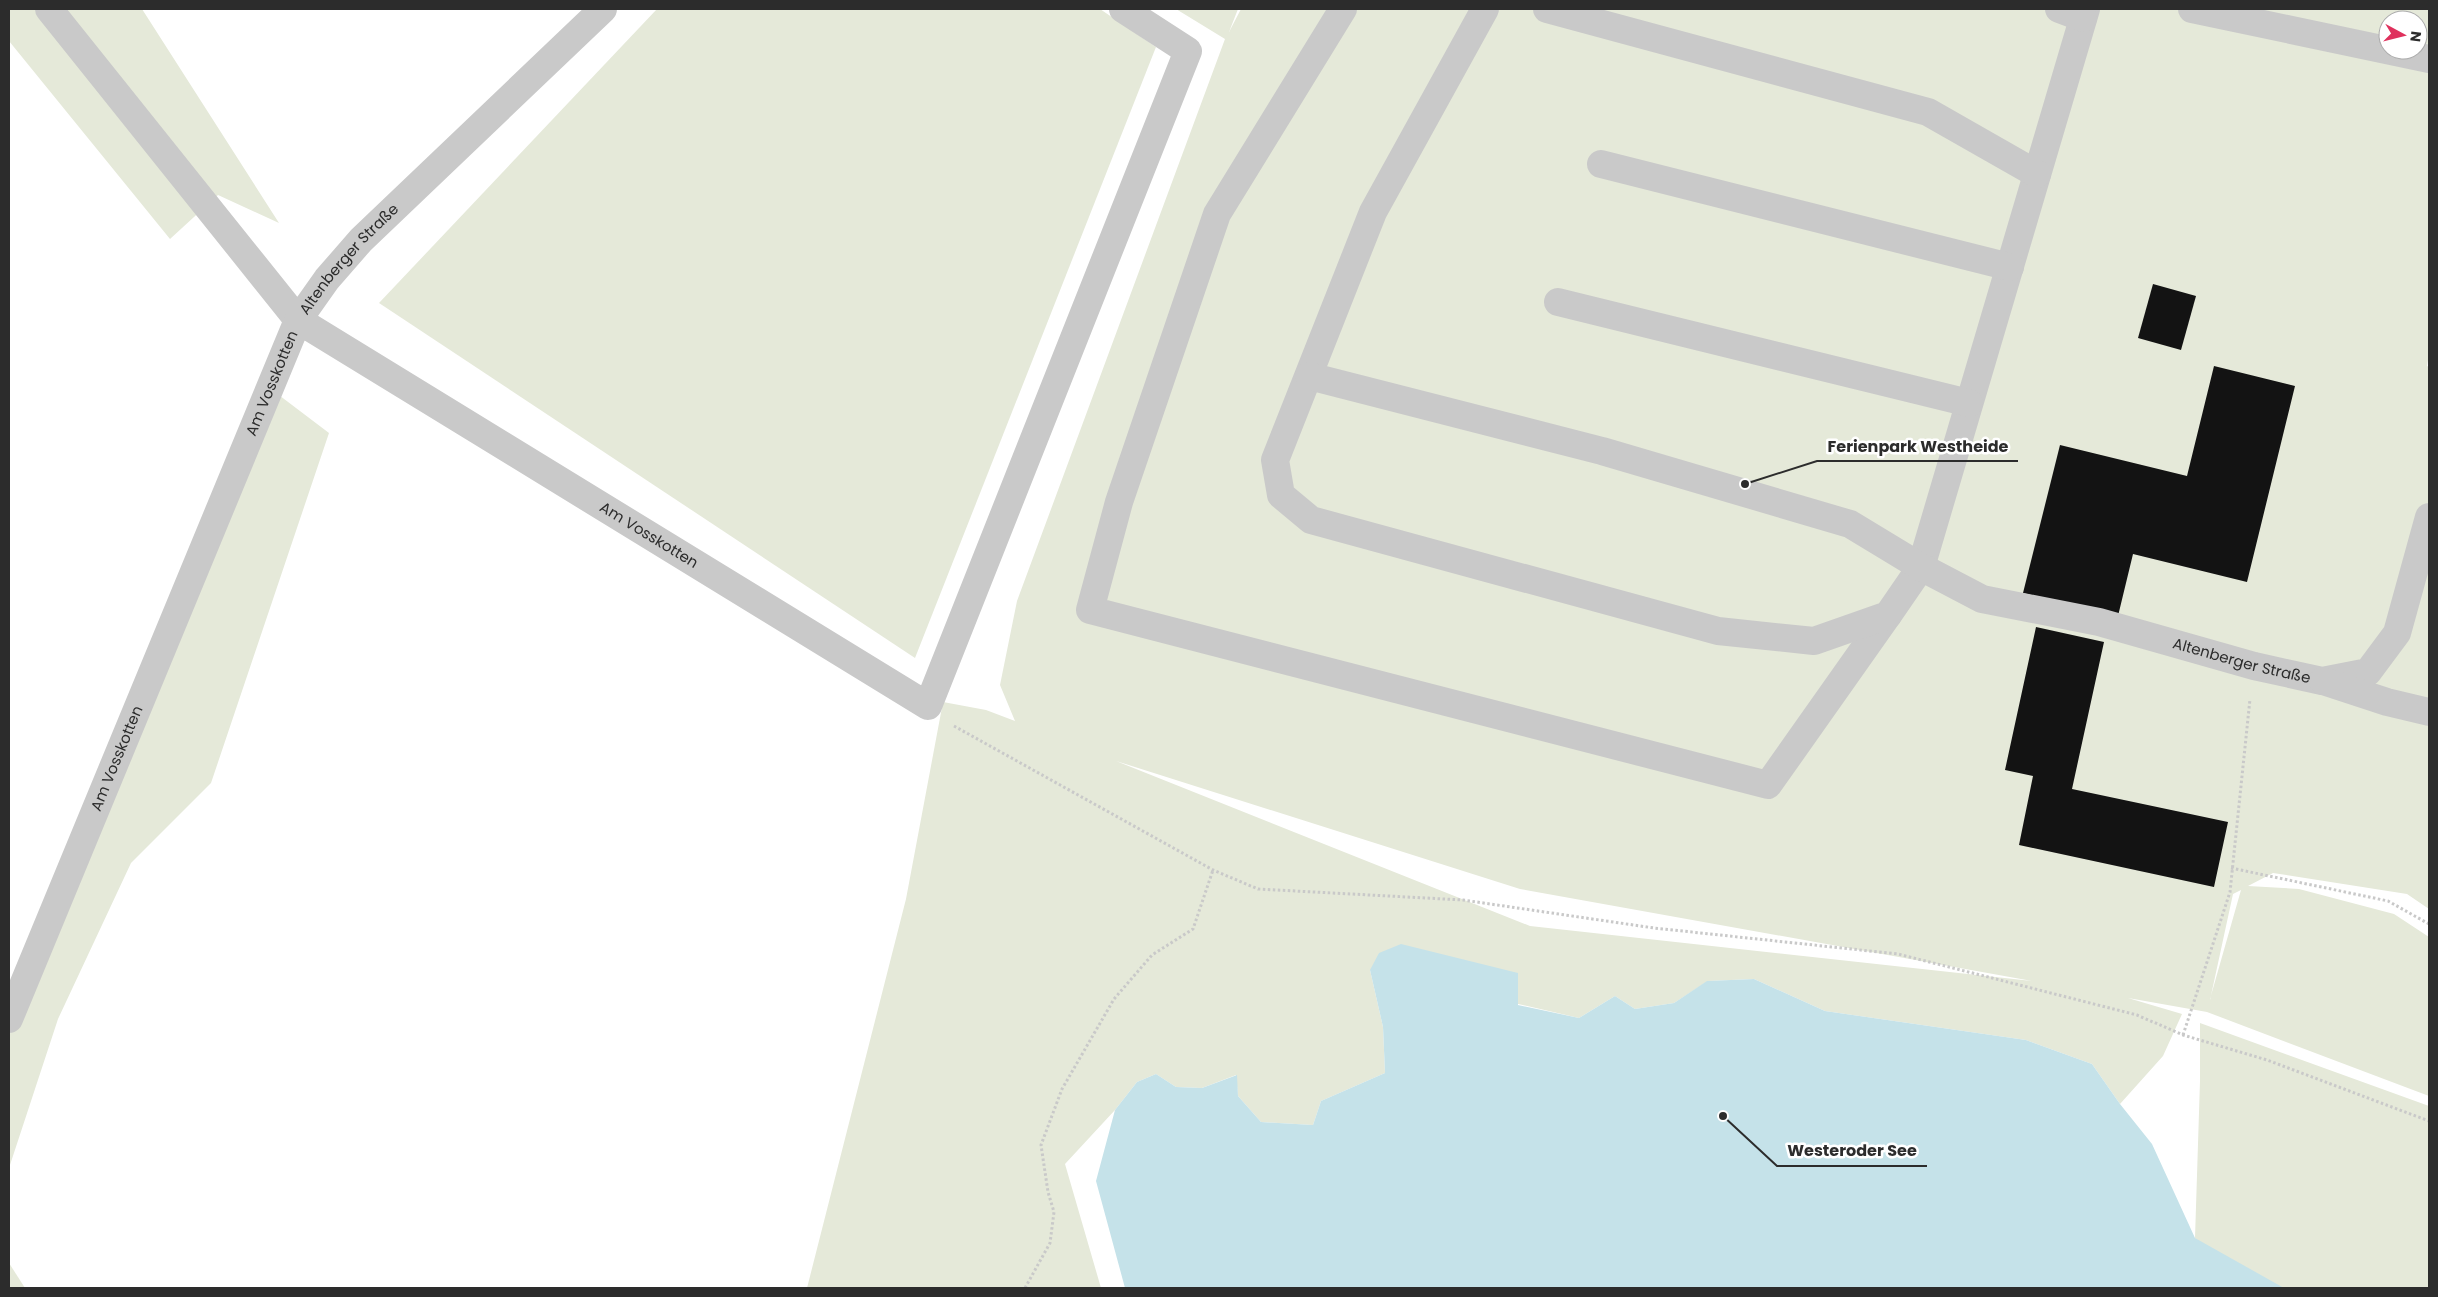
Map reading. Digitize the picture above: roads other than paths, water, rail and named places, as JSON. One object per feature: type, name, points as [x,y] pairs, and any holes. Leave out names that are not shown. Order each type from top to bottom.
[{"type":"street","name":"Altenberger Straße","points":[[49,9],[298,320],[327,279],[361,240],[603,9]]},
{"type":"street","name":"Am Vosskotten","points":[[9,1019],[298,320],[928,706],[1188,51],[1123,9]]},
{"type":"street","points":[[1343,9],[1217,214],[1119,502],[1090,610],[1768,785],[1921,567],[2037,174],[2076,12]]},
{"type":"street","points":[[1485,9],[1373,212],[1275,460],[1281,495],[1311,520],[1718,631],[1814,641],[1888,615]]},
{"type":"street","points":[[1547,9],[1928,112],[2037,174]]},
{"type":"street","points":[[2192,9],[2429,59]]},
{"type":"street","points":[[1601,164],[2010,267]]},
{"type":"street","points":[[1558,302],[1969,404]]},
{"type":"street","name":"Altenberger Straße","points":[[1309,376],[1602,451],[1850,524],[1921,567],[1982,599],[2099,622],[2254,666],[2322,681],[2368,672],[2396,633],[2429,517]]},
{"type":"street","points":[[2322,681],[2387,702],[2429,712]]},
{"type":"water","points":[[1401,944],[1518,973],[1518,1005],[1579,1018],[1615,996],[1635,1009],[1674,1003],[1707,981],[1754,979],[1825,1011],[2026,1040],[2092,1064],[2120,1104],[2152,1144],[2195,1238],[2284,1288],[1125,1288],[1096,1181],[1115,1110],[1137,1082],[1156,1074],[1176,1087],[1202,1088],[1237,1075],[1238,1096],[1261,1122],[1313,1125],[1321,1101],[1385,1073],[1383,1027],[1370,970],[1379,953]]},
{"type":"place","name":"Ferienpark Westheide","points":[[1745,484]]},
{"type":"place","name":"Westeroder See","points":[[1723,1116]]}]
